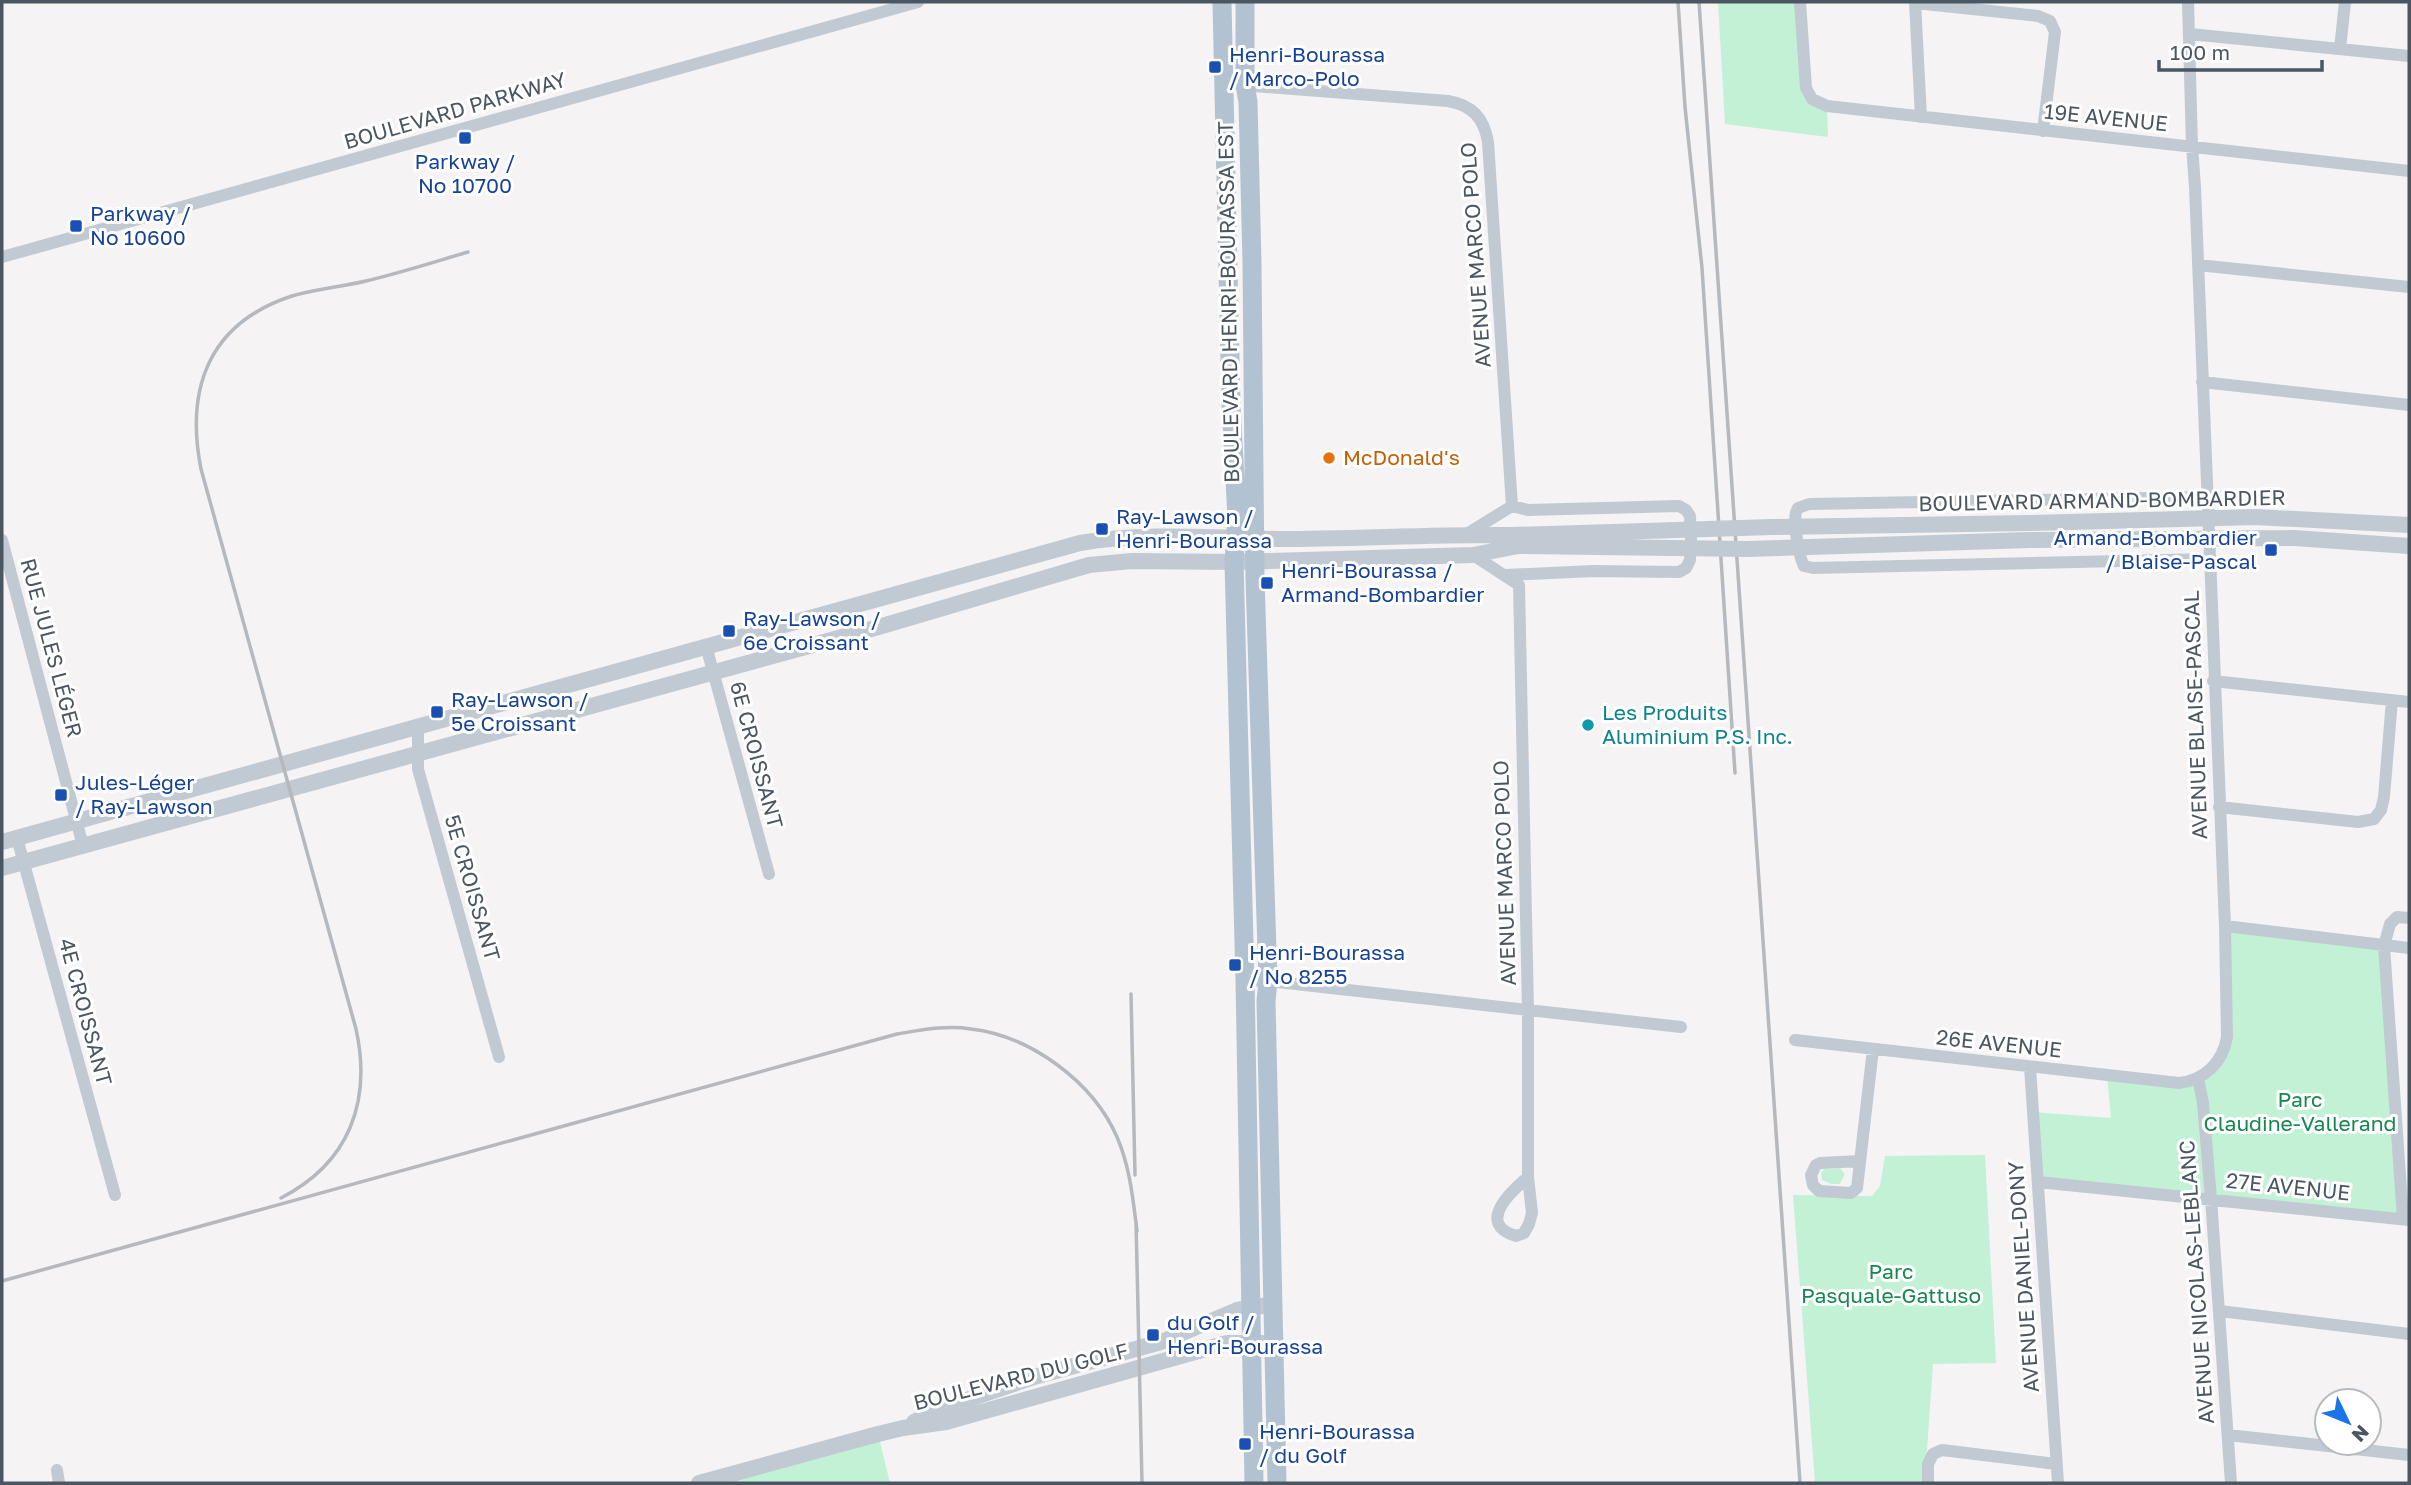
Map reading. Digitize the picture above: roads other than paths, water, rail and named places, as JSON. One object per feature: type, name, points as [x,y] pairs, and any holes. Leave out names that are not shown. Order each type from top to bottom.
[{"type":"main road","name":"BOULEVARD HENRI-BOURASSA EST","points":[[1222,2],[1236,537],[1234,562],[1254,1483]]},
{"type":"main road","name":"BOULEVARD HENRI-BOURASSA EST","points":[[1245,2],[1277,1483]]},
{"type":"street","name":"BOULEVARD PARKWAY","points":[[2,257],[918,2]]},
{"type":"street","name":"19E AVENUE","points":[[1800,2],[1806,88],[1812,99],[1827,106],[2409,171]]},
{"type":"street","points":[[1921,117],[1915,2],[2038,16],[2050,21],[2055,32],[2043,131]]},
{"type":"street","name":"AVENUE BLAISE-PASCAL","points":[[2188,2],[2225,926],[2226,1045],[2217,1063],[2198,1078]]},
{"type":"street","points":[[2340,49],[2345,2]]},
{"type":"street","points":[[2190,34],[2409,56]]},
{"type":"street","name":"AVENUE MARCO POLO","points":[[1225,83],[1460,103],[1480,118],[1488,142],[1512,506]]},
{"type":"street","points":[[2198,265],[2409,287]]},
{"type":"street","points":[[2202,382],[2409,405]]},
{"type":"street","name":"BOULEVARD ARMAND-BOMBARDIER","points":[[2207,497],[1810,504],[1798,508],[1794,516],[1800,558],[1804,566],[1813,568],[2209,559]]},
{"type":"street","points":[[1474,555],[1506,575],[1593,571],[1679,572],[1686,568],[1690,560],[1690,516],[1679,506],[1528,510],[1512,506]]},
{"type":"street","name":"BOULEVARD ARMAND-BOMBARDIER","points":[[1465,534],[1512,506]]},
{"type":"street","name":"BOULEVARD ARMAND-BOMBARDIER","points":[[2030,532],[2207,518],[2255,517],[2409,525]]},
{"type":"street","name":"BOULEVARD ARMAND-BOMBARDIER","points":[[9,840],[1080,543],[1125,538],[1345,539],[1465,534],[1515,540],[1772,527],[2030,532],[2208,540],[2294,538],[2409,546]]},
{"type":"street","name":"RUE JULES LÉGER","points":[[2,540],[83,846]]},
{"type":"street","name":"BOULEVARD ARMAND-BOMBARDIER","points":[[2,868],[757,660],[1089,565],[1132,561],[1234,562],[1474,555],[1515,540]]},
{"type":"street","name":"AVENUE MARCO POLO","points":[[1506,575],[1519,585],[1528,1010],[1528,1177]]},
{"type":"street","points":[[750,634],[757,660]]},
{"type":"street","name":"6E CROISSANT","points":[[706,646],[769,873]]},
{"type":"street","points":[[2214,681],[2409,702]]},
{"type":"street","points":[[2219,807],[2358,822],[2374,819],[2381,810],[2384,797],[2392,700]]},
{"type":"street","name":"5E CROISSANT","points":[[418,727],[418,769],[499,1057]]},
{"type":"street","name":"4E CROISSANT","points":[[9,840],[24,862],[115,1195]]},
{"type":"street","points":[[2406,1219],[2385,946],[2390,924],[2397,917],[2409,918]]},
{"type":"street","points":[[2225,926],[2409,948]]},
{"type":"street","points":[[1245,980],[1681,1027]]},
{"type":"street","name":"26E AVENUE","points":[[1795,1040],[2170,1082],[2186,1082],[2198,1078]]},
{"type":"street","points":[[1860,1161],[1872,1049]]},
{"type":"street","name":"AVENUE DANIEL-DONY","points":[[2030,1067],[2058,1483]]},
{"type":"street","name":"AVENUE NICOLAS-LEBLANC","points":[[2198,1078],[2203,1103],[2211,1199],[2231,1483]]},
{"type":"street","name":"27E AVENUE","points":[[2038,1182],[2406,1219]]},
{"type":"street","name":"BOULEVARD DU GOLF","points":[[903,1428],[940,1409],[1034,1377],[1161,1342],[1237,1310],[1274,1304]]},
{"type":"street","points":[[2220,1311],[2409,1334]]},
{"type":"street","name":"BOULEVARD DU GOLF","points":[[699,1483],[903,1428],[958,1419],[1227,1343],[1273,1343]]},
{"type":"street","points":[[2228,1435],[2409,1455]]},
{"type":"street","points":[[1928,1483],[1928,1464],[1933,1454],[1942,1450],[2056,1464]]},
{"type":"railway","points":[[1678,2],[1685,107],[1702,268],[1735,773]]},
{"type":"railway","points":[[1699,2],[1800,1483]]},
{"type":"railway","points":[[281,1198],[324,1167],[339,1148],[350,1128],[357,1105],[361,1081],[360,1056],[356,1029],[201,469],[197,439],[201,386],[209,362],[223,341],[241,323],[264,308],[292,296],[379,278],[468,252]]},
{"type":"railway","points":[[1131,994],[1135,1175]]},
{"type":"railway","points":[[2,1281],[897,1034],[943,1028],[994,1033],[1016,1041],[1058,1065],[1076,1081],[1106,1117],[1117,1137],[1128,1171],[1137,1231]]},
{"type":"railway","points":[[1136,1221],[1142,1483]]},
{"type":"place","name":"Henri-Bourassa / Marco-Polo","points":[[1215,67]]},
{"type":"place","name":"Parkway / No 10700","points":[[465,138]]},
{"type":"place","name":"Parkway / No 10600","points":[[76,226]]},
{"type":"place","name":"McDonald's","points":[[1329,458]]},
{"type":"place","name":"Ray-Lawson / Henri-Bourassa","points":[[1102,529]]},
{"type":"place","name":"Armand-Bombardier / Blaise-Pascal","points":[[2271,550]]},
{"type":"place","name":"Henri-Bourassa / Armand-Bombardier","points":[[1267,583]]},
{"type":"place","name":"Ray-Lawson / 6e Croissant","points":[[729,631]]},
{"type":"place","name":"Ray-Lawson / 5e Croissant","points":[[437,712]]},
{"type":"place","name":"Les Produits Aluminium P.S. Inc.","points":[[1588,725]]},
{"type":"place","name":"Jules-Léger / Ray-Lawson","points":[[61,795]]},
{"type":"place","name":"Henri-Bourassa / No 8255","points":[[1235,965]]},
{"type":"place","name":"du Golf / Henri-Bourassa","points":[[1153,1335]]},
{"type":"place","name":"Henri-Bourassa / du Golf","points":[[1245,1444]]},
{"type":"park label","name":"Parc Claudine-Vallerand","points":[[2300,1112]]},
{"type":"park label","name":"Parc Pasquale-Gattuso","points":[[1891,1284]]}]
